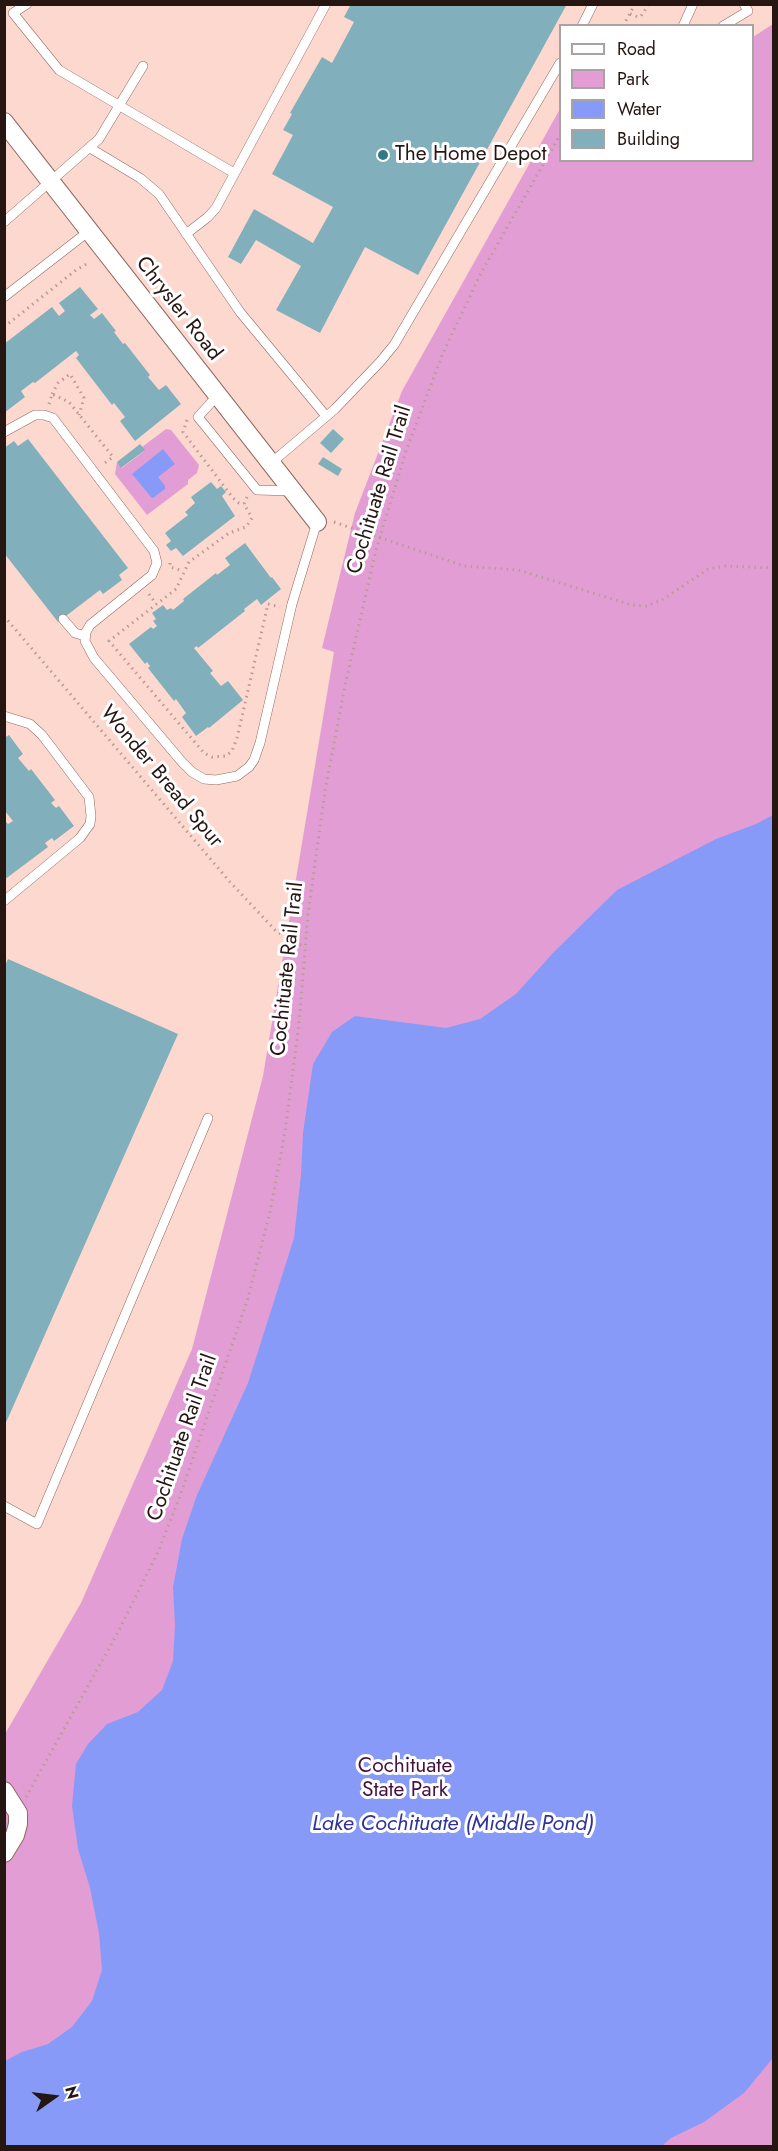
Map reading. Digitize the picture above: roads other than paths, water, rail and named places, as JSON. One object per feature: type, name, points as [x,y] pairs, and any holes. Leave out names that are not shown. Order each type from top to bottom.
[{"type":"street","name":"Chrysler Road","points":[[4,122],[317,522]]},
{"type":"street","points":[[4,1791],[18,1813],[15,1835],[4,1853]]},
{"type":"lane","points":[[27,4],[13,13],[55,66],[234,173]]},
{"type":"lane","points":[[186,234],[212,213],[326,4]]},
{"type":"lane","points":[[583,24],[593,4]]},
{"type":"lane","points":[[684,24],[693,4]]},
{"type":"lane","points":[[726,24],[748,11],[744,4]]},
{"type":"lane","points":[[6,217],[51,182],[101,136],[143,66]]},
{"type":"lane","points":[[270,464],[327,416],[394,345],[559,66]]},
{"type":"lane","points":[[90,148],[153,188],[240,312],[327,416]]},
{"type":"lane","points":[[4,297],[89,231]]},
{"type":"lane","points":[[217,396],[198,417],[257,490],[292,491]]},
{"type":"lane","points":[[4,432],[35,415],[53,418],[154,550],[157,563],[152,575],[90,625],[85,636],[86,645],[94,658],[188,768],[198,776],[210,780],[227,779],[241,774],[252,764],[258,749],[292,604],[317,522]]},
{"type":"lane","points":[[63,619],[75,633],[85,636]]},
{"type":"lane","points":[[4,716],[30,724],[42,735],[84,789],[88,797],[91,816],[90,824],[80,838],[4,901]]},
{"type":"lane","points":[[4,1506],[37,1524],[208,1118]]},
{"type":"water","points":[[163,449],[175,464],[158,477],[165,489],[153,498],[132,474]]},
{"type":"water","name":"Lake Cochituate (Middle Pond)","points":[[773,815],[773,2058],[744,2093],[704,2122],[671,2138],[662,2146],[5,2146],[5,2061],[22,2052],[48,2044],[72,2027],[92,2001],[102,1970],[99,1933],[90,1888],[78,1849],[72,1806],[76,1764],[88,1744],[107,1724],[138,1712],[162,1690],[173,1661],[175,1625],[173,1587],[182,1539],[197,1495],[248,1383],[294,1238],[303,1133],[313,1064],[332,1032],[355,1016],[446,1028],[480,1019],[516,994],[553,953],[617,890],[716,839]]},
{"type":"place","name":"The Home Depot","points":[[383,155]]},
{"type":"park label","name":"Cochituate State Park","points":[[405,1779]]}]
